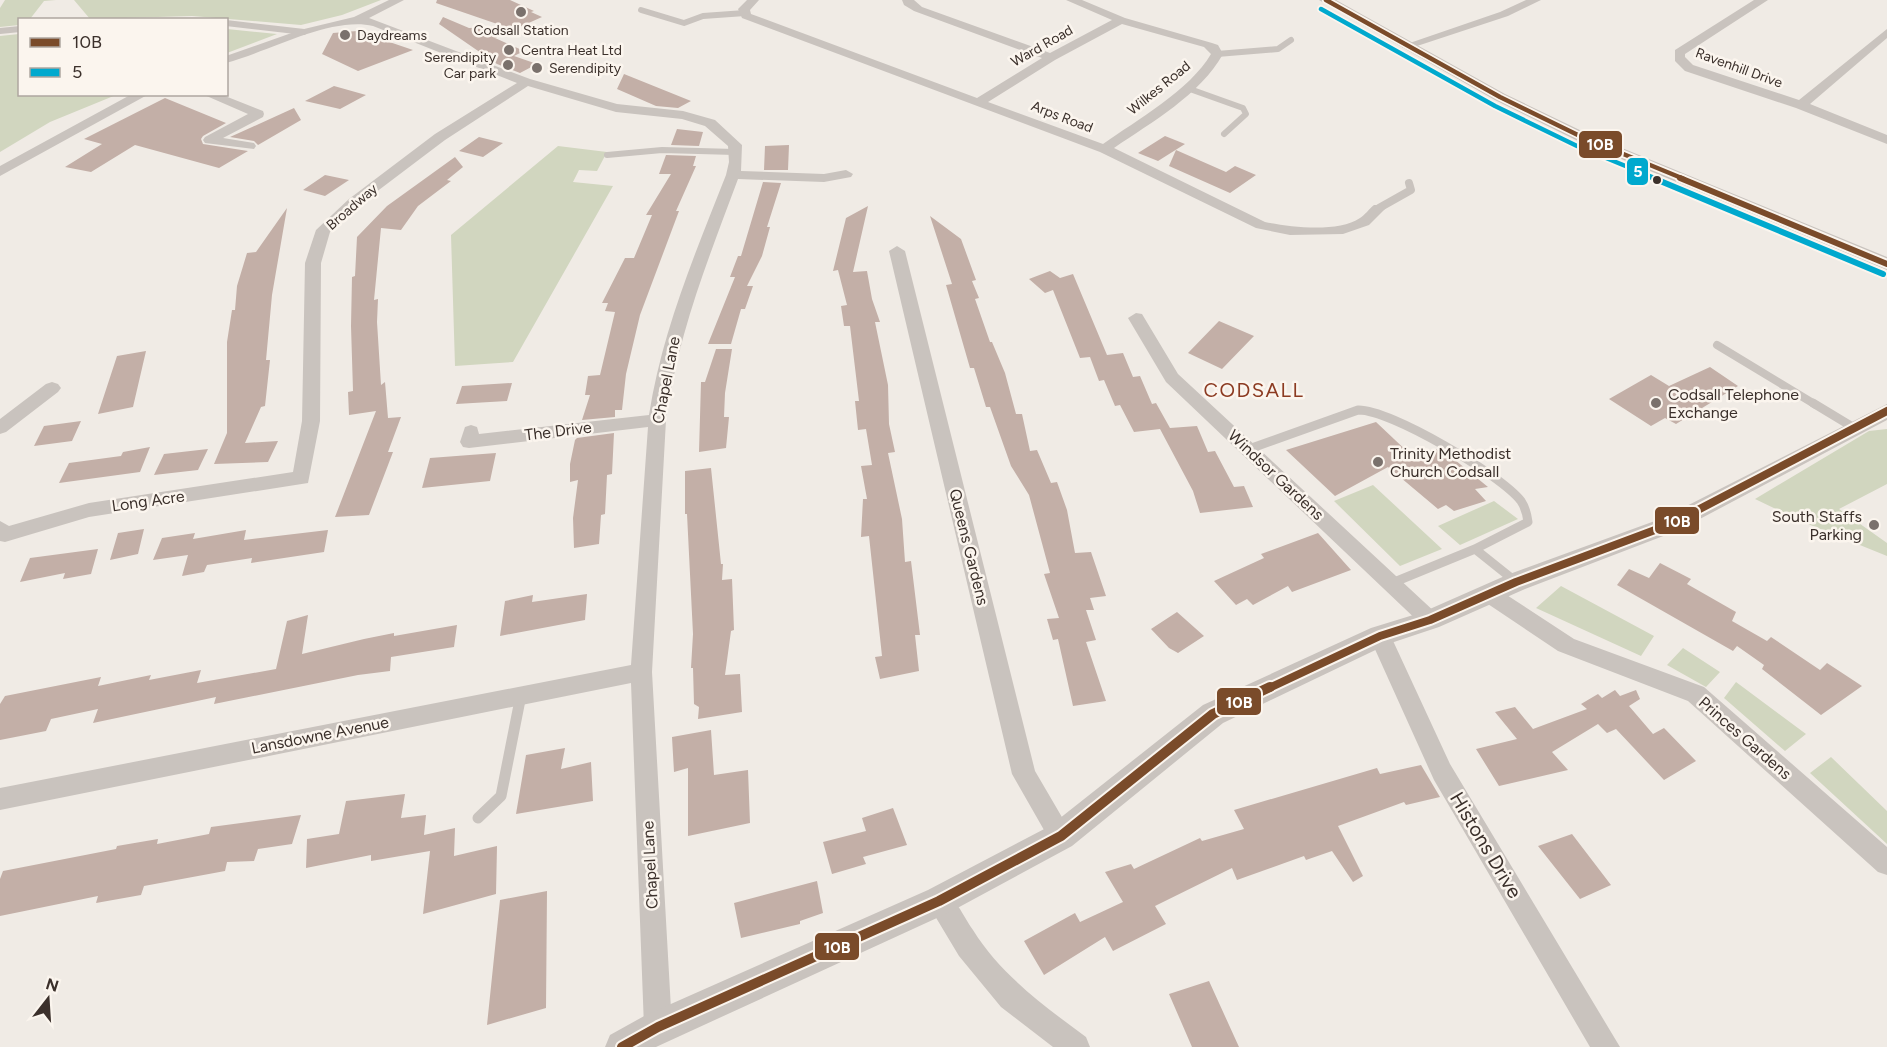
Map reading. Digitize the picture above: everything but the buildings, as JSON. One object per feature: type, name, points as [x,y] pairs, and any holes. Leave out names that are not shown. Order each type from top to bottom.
[{"type":"street","points":[[230,57],[304,32],[358,19],[398,0]]},
{"type":"street","points":[[746,13],[744,9],[753,0]]},
{"type":"street","points":[[908,0],[908,3],[918,9],[1051,57]]},
{"type":"street","name":"Wilkes Road","points":[[1072,0],[1121,20],[1208,45],[1214,48],[1217,54],[1215,61],[1186,88],[1105,149]]},
{"type":"street","points":[[1326,0],[1500,97],[1582,137],[1887,264]]},
{"type":"street","points":[[1407,45],[1504,14],[1536,0]]},
{"type":"street","name":"Ravenhill Drive","points":[[1762,0],[1678,53],[1679,58],[1689,68],[1801,105],[1887,140]]},
{"type":"street","name":"Arps Road","points":[[746,13],[746,16],[763,23],[1105,149],[1261,225],[1290,231],[1343,230],[1364,222],[1379,208]]},
{"type":"street","points":[[358,19],[376,23],[526,82],[616,108],[683,115],[710,123],[735,145],[735,152]]},
{"type":"street","name":"Ward Road","points":[[979,102],[1051,57],[1121,20]]},
{"type":"street","points":[[1801,105],[1887,32]]},
{"type":"street","name":"Broadway","points":[[301,478],[310,421],[313,263],[324,230],[354,202],[440,137],[526,82]]},
{"type":"street","points":[[0,171],[139,96]]},
{"type":"street","points":[[213,96],[258,114],[210,140],[249,146]]},
{"type":"street","name":"Chapel Lane","points":[[658,1027],[641,672],[657,420],[662,386],[682,308],[733,175],[735,152]]},
{"type":"street","points":[[733,175],[824,178],[846,174]]},
{"type":"street","name":"Queens Gardens","points":[[897,251],[1024,774],[1061,836]]},
{"type":"street","name":"Windsor Gardens","points":[[1136,318],[1172,378],[1430,620]]},
{"type":"street","points":[[0,428],[52,388]]},
{"type":"street","name":"The Drive","points":[[471,431],[469,442],[657,420]]},
{"type":"street","points":[[622,1047],[658,1027],[939,901],[1061,836],[1213,714],[1380,636],[1430,620],[1516,582],[1671,524],[1876,420]]},
{"type":"street","name":"Long Acre","points":[[0,528],[6,535],[89,510],[301,478]]},
{"type":"street","name":"Princes Gardens","points":[[1489,594],[1566,645],[1696,694],[1887,863]]},
{"type":"street","name":"Histons Drive","points":[[1380,636],[1443,772],[1606,1047]]},
{"type":"street","name":"Lansdowne Avenue","points":[[0,799],[641,672]]},
{"type":"street","points":[[939,901],[968,947],[1011,997],[1076,1047]]},
{"type":"lane","points":[[641,10],[684,23],[703,16],[746,13]]},
{"type":"lane","points":[[228,23],[304,32]]},
{"type":"lane","points":[[0,31],[18,29]]},
{"type":"lane","points":[[1217,54],[1279,48],[1291,40]]},
{"type":"lane","points":[[1186,88],[1243,108],[1246,114],[1224,134]]},
{"type":"lane","points":[[607,155],[662,150],[735,152]]},
{"type":"lane","points":[[1379,208],[1411,190],[1409,183]]},
{"type":"lane","points":[[1717,345],[1876,420]]},
{"type":"lane","points":[[1248,449],[1358,410],[1370,410],[1419,434],[1498,479],[1520,500],[1528,515],[1528,522],[1474,549],[1392,583]]},
{"type":"lane","points":[[1474,549],[1516,582]]},
{"type":"lane","points":[[478,818],[501,796],[521,695]]},
{"type":"green space","points":[[5,0],[56,0],[44,1],[31,18],[18,18],[18,25],[0,27],[0,8]]},
{"type":"green space","points":[[74,0],[381,0],[342,15],[301,25],[192,16],[89,18]]},
{"type":"green space","points":[[228,29],[277,34],[228,53]]},
{"type":"green space","points":[[18,34],[18,96],[114,96],[50,122],[0,152],[0,36]]},
{"type":"green space","points":[[558,146],[607,152],[597,171],[579,170],[573,182],[613,186],[513,362],[455,366],[451,235]]},
{"type":"green space","points":[[1887,429],[1887,484],[1839,509],[1887,543],[1887,556],[1803,522],[1755,499],[1869,431]]},
{"type":"green space","points":[[1373,485],[1442,549],[1400,566],[1334,501]]},
{"type":"green space","points":[[1494,501],[1518,519],[1460,545],[1438,526]]},
{"type":"green space","points":[[1561,586],[1654,636],[1641,656],[1536,608]]},
{"type":"green space","points":[[1683,648],[1720,672],[1706,687],[1667,665]]},
{"type":"green space","points":[[1736,682],[1806,734],[1785,751],[1724,698]]},
{"type":"green space","points":[[1831,757],[1887,811],[1887,844],[1810,773]]},
{"type":"transit line","name":"10B","points":[[1326,0],[1500,97],[1582,137],[1887,264]]},
{"type":"transit line","name":"5","points":[[1321,9],[1495,106],[1577,146],[1883,274]]},
{"type":"transit line","name":"10B","points":[[622,1047],[658,1027],[939,901],[1061,836],[1213,714],[1380,636],[1430,620],[1516,582],[1671,524],[1887,411]]},
{"type":"place","name":"Codsall Station","points":[[521,12]]},
{"type":"place","name":"Daydreams","points":[[345,35]]},
{"type":"place","name":"Centra Heat Ltd","points":[[509,50]]},
{"type":"place","name":"Serendipity Car park","points":[[508,65]]},
{"type":"place","name":"Serendipity","points":[[537,68]]},
{"type":"place","name":"Codsall Telephone Exchange","points":[[1656,403]]},
{"type":"place","name":"Trinity Methodist Church Codsall","points":[[1378,462]]},
{"type":"place","name":"South Staffs Parking","points":[[1874,525]]},
{"type":"district","name":"CODSALL","points":[[1254,390]]}]
